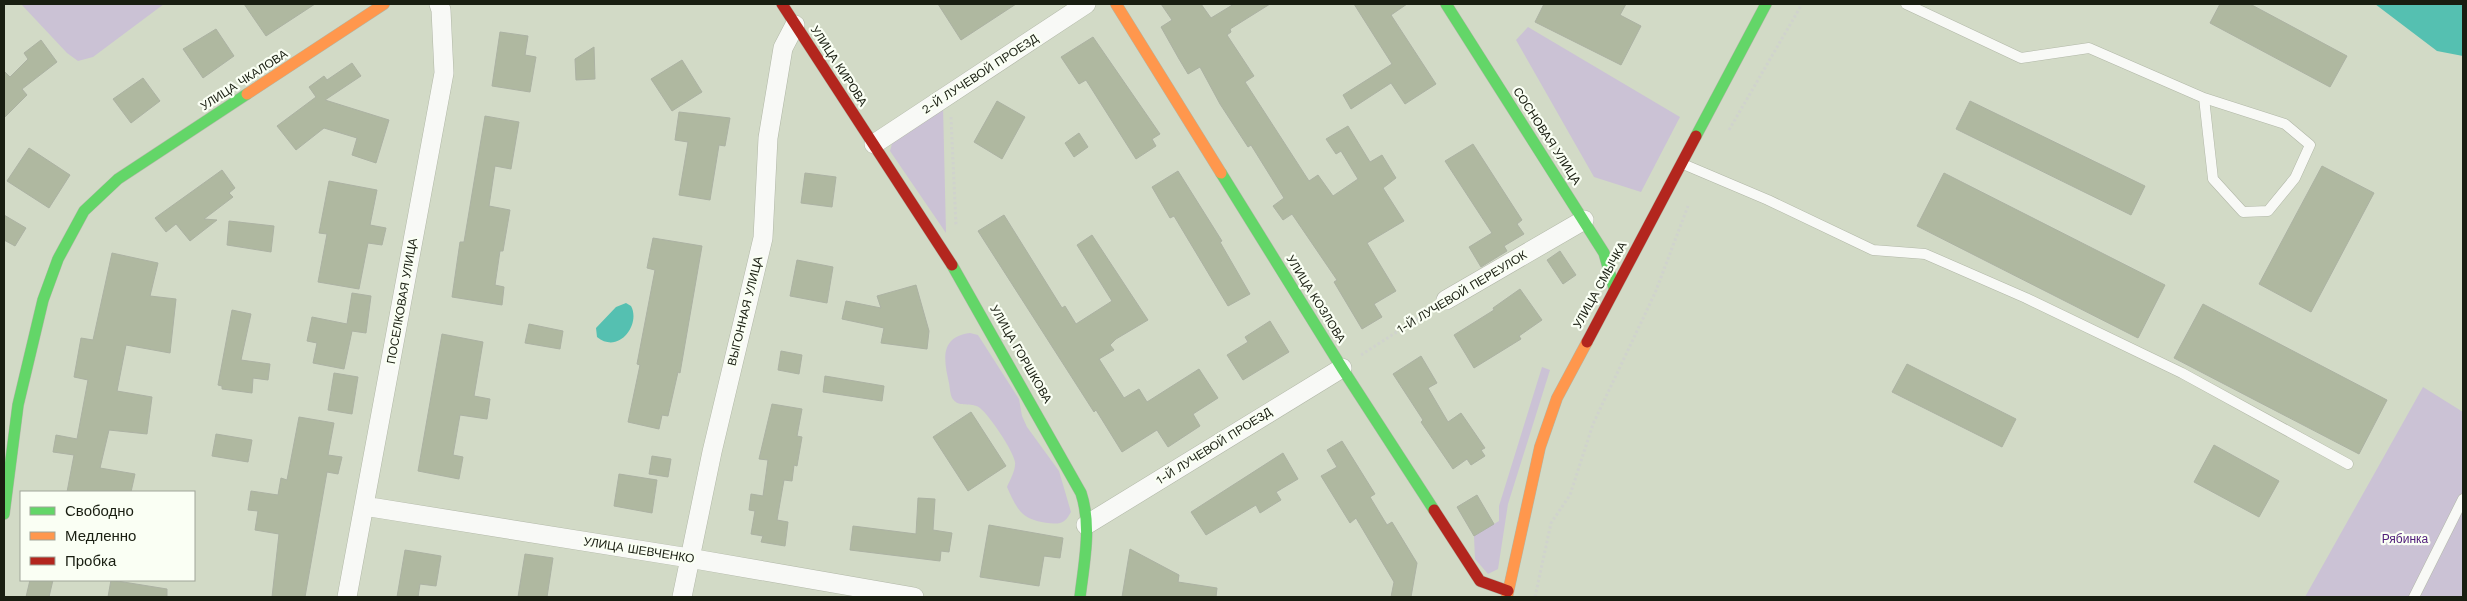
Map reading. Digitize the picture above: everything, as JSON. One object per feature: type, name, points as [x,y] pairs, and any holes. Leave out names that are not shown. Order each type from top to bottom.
[{"type":"street","name":"УЛИЦА ЧКАЛОВА","points":[[4,514],[18,405],[43,300],[58,259],[84,211],[118,178],[384,4]]},
{"type":"street","name":"ПОСЕЛКОВАЯ УЛИЦА","points":[[347,597],[444,72],[441,10],[439,4]]},
{"type":"street","name":"УЛИЦА КИРОВА","points":[[782,4],[874,144]]},
{"type":"street","name":"2-Й ЛУЧЕВОЙ ПРОЕЗД","points":[[874,144],[1086,4]]},
{"type":"street","name":"УЛИЦА КОЗЛОВА","points":[[1116,4],[1342,368],[1480,582],[1507,594]]},
{"type":"street","name":"СОСНОВАЯ УЛИЦА","points":[[1446,4],[1604,253],[1614,288]]},
{"type":"street","name":"УЛИЦА СМЫЧКА","points":[[1507,594],[1540,447],[1557,398],[1766,4]]},
{"type":"street","name":"ВЫГОННАЯ УЛИЦА","points":[[682,597],[738,336],[763,238],[769,130],[783,48],[796,25]]},
{"type":"street","name":"УЛИЦА ГОРШКОВА","points":[[874,144],[958,274],[1055,440],[1083,499],[1086,546],[1080,597]]},
{"type":"street","name":"1-Й ЛУЧЕВОЙ ПЕРЕУЛОК","points":[[1446,300],[1584,220]]},
{"type":"street","name":"1-Й ЛУЧЕВОЙ ПРОЕЗД","points":[[1086,525],[1342,368]]},
{"type":"street","name":"УЛИЦА ШЕВЧЕНКО","points":[[364,506],[689,558],[914,597]]},
{"type":"lane","points":[[1906,4],[2021,58],[2089,48],[2204,98],[2286,124],[2310,145],[2295,178],[2268,211],[2244,212],[2213,179],[2204,98]]},
{"type":"lane","points":[[1682,164],[1768,200],[1873,250],[1925,254],[2026,298],[2182,373],[2348,464]]},
{"type":"lane","points":[[2414,597],[2463,499]]},
{"type":"path","points":[[1728,131],[1802,4]]},
{"type":"path","points":[[950,94],[956,234]]},
{"type":"path","points":[[1535,597],[1551,523],[1570,495],[1593,424],[1655,293],[1687,208],[1703,174]]},
{"type":"path","name":"1-Й ЛУЧЕВОЙ ПЕРЕУЛОК","points":[[1342,368],[1446,300]]},
{"type":"green space","points":[[21,4],[164,4],[93,57],[78,61],[67,53]]},
{"type":"green space","points":[[1528,27],[1680,117],[1641,192],[1594,177],[1516,40]]},
{"type":"green space","points":[[943,106],[946,233],[890,151],[893,140]]},
{"type":"green space","points":[[970,333],[978,335],[1019,399],[1022,416],[1027,427],[1059,471],[1071,512],[1067,519],[1062,522],[1041,522],[1030,519],[1020,511],[1007,487],[1014,472],[1015,462],[1005,441],[980,408],[958,403],[952,398],[945,359],[946,351],[953,339]]},
{"type":"green space","points":[[1542,367],[1550,370],[1508,504],[1498,569],[1488,574],[1475,559],[1474,536],[1499,521],[1499,506]]},
{"type":"green space","name":"Рябинка","points":[[2423,387],[2463,412],[2463,597],[2305,597]]},
{"type":"water","points":[[2375,4],[2463,4],[2463,56],[2437,51]]},
{"type":"water","points":[[626,303],[631,306],[633,321],[626,335],[620,340],[613,342],[605,342],[597,337],[596,328],[616,307]]},
{"type":"building","points":[[244,4],[315,4],[266,36]]},
{"type":"building","points":[[938,4],[1016,4],[961,40]]},
{"type":"building","points":[[1161,4],[1201,4],[1211,18],[1234,4],[1270,4],[1230,29],[1231,32],[1227,35],[1254,76],[1245,82],[1309,181],[1318,175],[1333,196],[1358,179],[1341,151],[1336,154],[1326,139],[1348,126],[1370,162],[1382,155],[1396,178],[1383,188],[1404,221],[1367,243],[1396,291],[1374,304],[1382,317],[1362,329],[1334,282],[1337,280],[1292,214],[1283,220],[1273,206],[1284,198],[1251,145],[1248,147],[1220,104],[1200,67],[1188,74],[1161,27],[1172,20]]},
{"type":"building","points":[[1354,4],[1407,4],[1391,15],[1436,84],[1405,104],[1391,83],[1351,109],[1343,95],[1392,64]]},
{"type":"building","points":[[1544,4],[1626,4],[1620,15],[1641,26],[1621,65],[1535,22]]},
{"type":"building","points":[[2220,4],[2250,4],[2347,56],[2330,87],[2210,23]]},
{"type":"building","points":[[216,29],[234,56],[203,78],[183,49]]},
{"type":"building","points":[[500,32],[528,36],[525,55],[536,57],[530,92],[492,86]]},
{"type":"building","points":[[1093,37],[1160,134],[1152,139],[1156,146],[1136,159],[1086,80],[1079,84],[1061,57]]},
{"type":"building","points":[[41,40],[57,62],[22,89],[27,95],[4,118],[4,71],[10,77],[28,59],[24,53]]},
{"type":"building","points":[[594,47],[595,79],[576,80],[575,59]]},
{"type":"building","points":[[682,60],[702,92],[672,111],[651,79]]},
{"type":"building","points":[[352,63],[361,76],[325,100],[389,120],[376,163],[352,155],[357,138],[324,128],[296,150],[277,126],[316,97],[309,87],[324,76],[327,80]]},
{"type":"building","points":[[143,78],[160,101],[131,123],[113,99]]},
{"type":"building","points":[[997,101],[1025,117],[1002,159],[974,142]]},
{"type":"building","points":[[1970,101],[2145,186],[2131,215],[1956,129]]},
{"type":"building","points":[[679,112],[730,118],[725,146],[719,145],[710,200],[679,195],[688,142],[675,140]]},
{"type":"building","points":[[485,116],[519,122],[511,169],[495,166],[489,206],[510,210],[503,251],[500,251],[495,285],[504,287],[502,305],[452,297],[460,242],[464,242]]},
{"type":"building","points":[[1079,133],[1088,147],[1074,157],[1065,143]]},
{"type":"building","points":[[1473,144],[1522,220],[1517,224],[1524,234],[1504,246],[1507,251],[1481,267],[1469,247],[1492,233],[1445,161]]},
{"type":"building","points":[[29,148],[70,175],[49,208],[7,181]]},
{"type":"building","points":[[2322,166],[2374,193],[2311,312],[2259,284]]},
{"type":"building","points":[[222,170],[235,188],[229,193],[233,197],[204,219],[217,220],[190,241],[176,224],[166,232],[155,218]]},
{"type":"building","points":[[1178,171],[1222,241],[1220,242],[1250,294],[1228,306],[1174,216],[1170,218],[1152,187]]},
{"type":"building","points":[[805,173],[836,177],[832,207],[801,203]]},
{"type":"building","points":[[1944,173],[2165,285],[2138,338],[1917,226]]},
{"type":"building","points":[[329,181],[377,190],[370,225],[386,228],[382,245],[368,243],[359,289],[318,282],[327,234],[319,233]]},
{"type":"building","points":[[4,215],[26,228],[15,246],[4,240]]},
{"type":"building","points":[[1004,215],[1062,308],[1065,306],[1076,324],[1112,301],[1077,245],[1092,235],[1148,320],[1116,339],[1110,345],[1114,350],[1099,359],[1124,398],[1139,389],[1147,402],[1199,369],[1218,398],[1193,414],[1200,426],[1168,447],[1157,430],[1122,452],[1096,410],[1094,412],[978,231]]},
{"type":"building","points":[[229,221],[274,226],[271,252],[227,245]]},
{"type":"building","points":[[653,238],[702,246],[680,373],[678,372],[668,416],[662,415],[659,429],[628,422],[640,365],[637,364],[655,270],[647,268]]},
{"type":"building","points":[[1560,251],[1576,275],[1563,284],[1547,260]]},
{"type":"building","points":[[112,253],[158,263],[150,296],[176,299],[170,353],[126,345],[117,391],[152,397],[147,434],[109,430],[100,468],[135,474],[131,491],[67,491],[74,455],[53,452],[56,435],[77,439],[88,380],[74,377],[81,338],[93,340]]},
{"type":"building","points":[[797,260],[833,267],[827,303],[790,296]]},
{"type":"building","points":[[916,285],[929,331],[927,349],[881,343],[884,328],[842,319],[846,301],[881,308],[877,296]]},
{"type":"building","points":[[1520,289],[1542,320],[1519,336],[1521,339],[1474,368],[1454,335],[1494,310],[1493,308]]},
{"type":"building","points":[[352,293],[371,296],[366,333],[352,331],[344,369],[313,363],[317,343],[307,341],[312,317],[347,324]]},
{"type":"building","points":[[2203,304],[2387,400],[2359,454],[2174,358]]},
{"type":"building","points":[[232,310],[251,314],[241,360],[270,364],[268,380],[253,378],[252,393],[222,389],[222,386],[218,385]]},
{"type":"building","points":[[1270,321],[1289,352],[1243,380],[1227,355],[1248,342],[1245,337]]},
{"type":"building","points":[[529,324],[563,331],[560,349],[525,343]]},
{"type":"building","points":[[442,334],[483,342],[474,396],[490,399],[487,419],[460,415],[453,455],[463,457],[459,479],[418,471]]},
{"type":"building","points":[[781,351],[802,355],[799,374],[778,370]]},
{"type":"building","points":[[1421,356],[1437,383],[1428,388],[1448,422],[1461,413],[1485,448],[1481,450],[1485,456],[1471,465],[1467,459],[1453,469],[1421,422],[1423,420],[1393,374]]},
{"type":"building","points":[[1907,364],[2016,419],[2002,447],[1892,392]]},
{"type":"building","points":[[334,373],[358,377],[352,414],[328,410]]},
{"type":"building","points":[[825,376],[884,386],[882,401],[823,392]]},
{"type":"building","points":[[772,404],[802,409],[797,436],[802,437],[797,466],[794,465],[792,481],[784,480],[777,520],[788,522],[785,546],[761,542],[763,536],[751,534],[755,511],[749,510],[751,494],[763,496],[768,460],[759,459]]},
{"type":"building","points":[[971,412],[1006,466],[968,491],[933,437]]},
{"type":"building","points":[[299,417],[334,423],[328,455],[342,457],[338,474],[327,472],[305,597],[272,597],[279,534],[255,530],[258,511],[248,510],[251,491],[278,495],[281,478],[287,480]]},
{"type":"building","points":[[216,434],[252,440],[248,462],[212,456]]},
{"type":"building","points":[[1342,441],[1375,494],[1370,497],[1387,525],[1392,522],[1417,563],[1411,597],[1391,597],[1394,582],[1356,518],[1350,523],[1321,476],[1337,467],[1327,450]]},
{"type":"building","points":[[2214,445],[2279,481],[2259,517],[2194,482]]},
{"type":"building","points":[[1283,453],[1298,479],[1276,492],[1281,500],[1260,513],[1256,505],[1206,535],[1191,512]]},
{"type":"building","points":[[652,456],[671,459],[668,477],[649,474]]},
{"type":"building","points":[[619,474],[657,480],[652,513],[614,506]]},
{"type":"building","points":[[1477,495],[1494,524],[1474,536],[1457,507]]},
{"type":"building","points":[[918,498],[935,499],[933,530],[952,533],[949,552],[941,551],[940,561],[850,550],[853,526],[916,534]]},
{"type":"building","points":[[989,525],[1063,538],[1060,558],[1044,556],[1039,586],[980,577]]},
{"type":"building","points":[[1130,549],[1179,575],[1178,582],[1217,588],[1216,597],[1122,597]]},
{"type":"building","points":[[405,550],[441,556],[436,586],[420,584],[418,597],[397,597]]},
{"type":"building","points":[[525,554],[553,558],[547,597],[518,597]]},
{"type":"building","points":[[30,581],[53,581],[49,597],[26,597]]},
{"type":"building","points":[[111,581],[167,589],[167,597],[108,597]]},
{"type":"traffic: fast","points":[[1446,4],[1604,253],[1614,288]]},
{"type":"traffic: fast","points":[[1696,136],[1766,4]]},
{"type":"traffic: fast","points":[[4,514],[18,405],[43,300],[58,259],[84,211],[118,179],[247,94]]},
{"type":"traffic: fast","points":[[1221,173],[1342,368],[1434,510]]},
{"type":"traffic: fast","points":[[952,265],[1081,493],[1087,531],[1080,597]]},
{"type":"traffic: slow","points":[[247,94],[384,4]]},
{"type":"traffic: slow","points":[[1116,4],[1221,173]]},
{"type":"traffic: slow","points":[[1507,597],[1540,447],[1557,398],[1587,342]]},
{"type":"traffic: jam","points":[[782,4],[952,265]]},
{"type":"traffic: jam","points":[[1587,342],[1696,136]]},
{"type":"traffic: jam","points":[[1434,510],[1480,581],[1508,591]]}]
